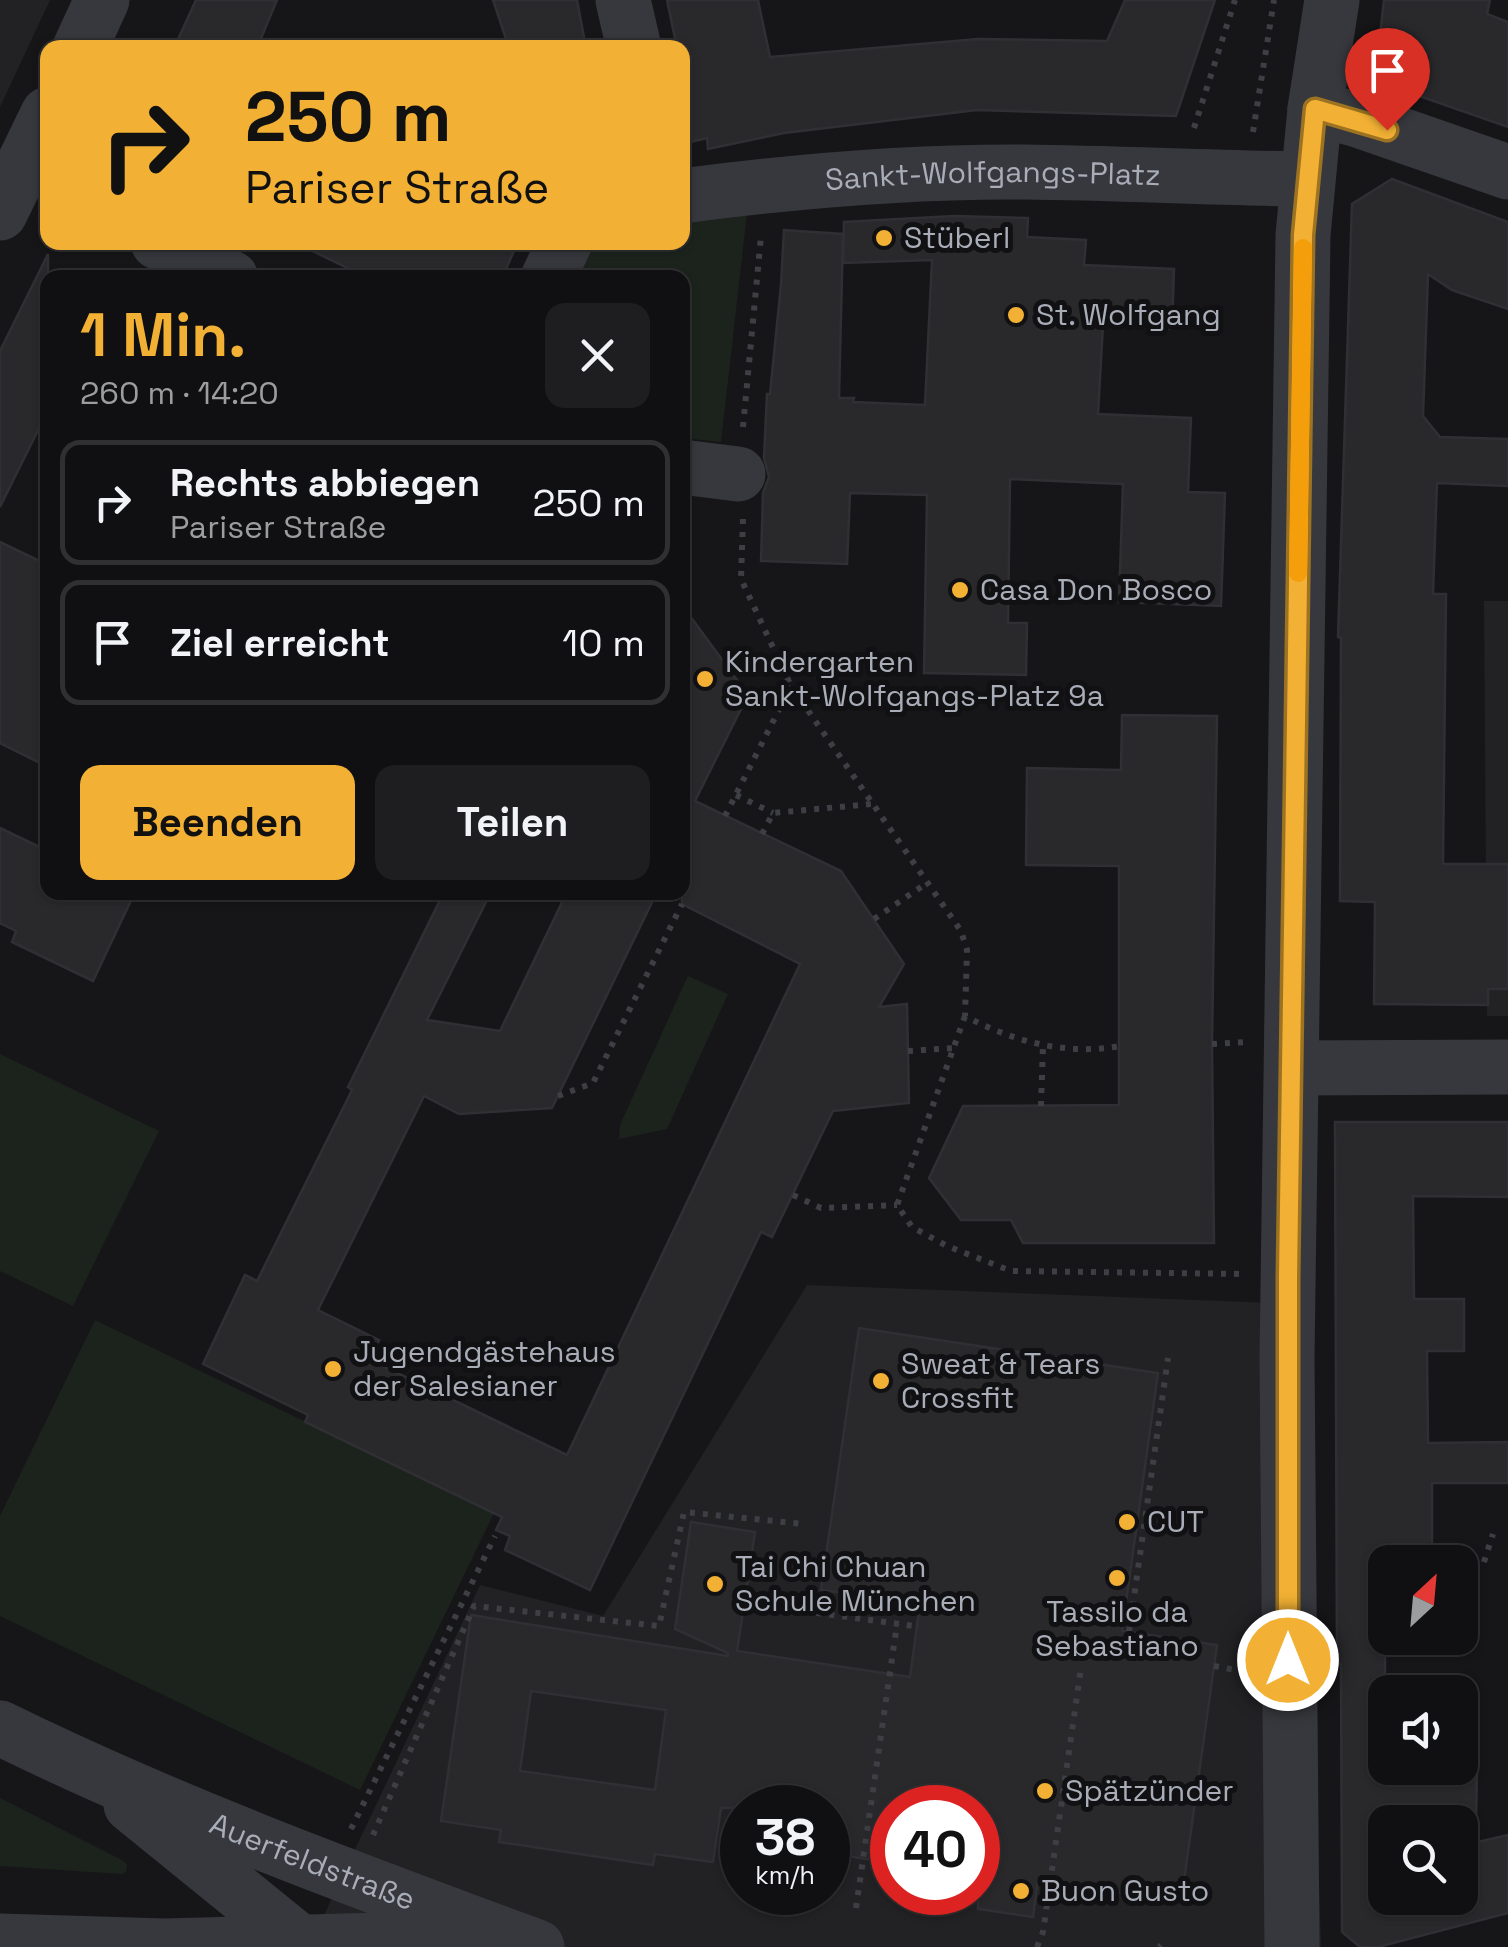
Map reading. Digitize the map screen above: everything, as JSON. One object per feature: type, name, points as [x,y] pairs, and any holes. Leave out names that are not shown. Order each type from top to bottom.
[{"type":"street","points":[[84,40],[102,0]]},
{"type":"street","points":[[623,0],[632,40]]},
{"type":"street","points":[[1292,1947],[1288,1277],[1303,235],[1315,109],[1332,0]]},
{"type":"street","points":[[1315,109],[1356,119],[1508,172]]},
{"type":"street","points":[[22,192],[40,138]]},
{"type":"street","name":"Sankt-Wolfgangs-Platz","points":[[690,195],[766,184],[1022,172],[1307,179]]},
{"type":"street","points":[[174,250],[215,270]]},
{"type":"street","points":[[690,468],[738,474]]},
{"type":"street","points":[[1292,1068],[1508,1067]]},
{"type":"street","name":"Auerfeldstraße","points":[[0,1728],[90,1772],[360,1881],[537,1947]]},
{"type":"street","name":"Auerfeldstraße","points":[[90,1772],[305,1946],[382,1940],[460,1947]]},
{"type":"street","points":[[0,1940],[305,1946]]},
{"type":"path","points":[[1245,178],[1274,0]]},
{"type":"path","points":[[766,184],[738,474],[744,530],[740,579],[791,686],[960,931],[967,950],[965,1016],[896,1205]]},
{"type":"path","points":[[725,816],[791,686]]},
{"type":"path","points":[[736,795],[772,813],[872,804]]},
{"type":"path","points":[[762,834],[772,813]]},
{"type":"path","points":[[874,920],[927,883]]},
{"type":"path","points":[[558,1096],[593,1083],[682,904]]},
{"type":"path","points":[[965,1016],[1002,1036],[1042,1046],[1120,1046]]},
{"type":"path","points":[[1041,1106],[1042,1046]]},
{"type":"path","points":[[908,1051],[954,1048]]},
{"type":"path","points":[[792,1195],[821,1208],[896,1205]]},
{"type":"path","points":[[896,1205],[912,1227],[947,1246],[1011,1271],[1288,1277]]},
{"type":"path","points":[[1129,1632],[1168,1358]]},
{"type":"path","points":[[366,1850],[474,1606],[660,1626],[684,1512],[804,1524]]},
{"type":"path","points":[[1478,1564],[1483,1564],[1493,1534]]},
{"type":"path","points":[[346,1839],[495,1536]]},
{"type":"path","points":[[765,1606],[914,1626]]},
{"type":"path","points":[[856,1908],[897,1624]]},
{"type":"path","points":[[1214,1666],[1241,1671]]},
{"type":"path","points":[[1037,1947],[1043,1932],[1081,1668]]},
{"type":"shaded area","points":[[0,0],[50,0],[0,107]]},
{"type":"shaded area","points":[[748,204],[721,442],[690,439],[690,270],[582,270],[590,250],[690,250],[690,213]]},
{"type":"shaded area","points":[[1484,601],[1508,601],[1508,1016],[1487,1016]]},
{"type":"shaded area","points":[[688,976],[728,994],[667,1129],[619,1139],[620,1125]]},
{"type":"shaded area","points":[[0,1054],[159,1131],[73,1306],[0,1271]]},
{"type":"shaded area","points":[[807,1285],[1301,1304],[1321,1947],[530,1947],[323,1917],[480,1585],[603,1616]]},
{"type":"shaded area","points":[[95,1320],[494,1513],[360,1790],[0,1616],[0,1516]]},
{"type":"shaded area","points":[[0,1798],[120,1859],[127,1864],[126,1872],[0,1866]]},
{"type":"building","points":[[196,0],[277,0],[260,40],[178,40]]},
{"type":"building","points":[[493,0],[577,0],[584,40],[506,40]]},
{"type":"building","points":[[667,0],[758,0],[770,57],[978,39],[1107,41],[1125,0],[1215,0],[1176,116],[977,110],[784,133],[708,149],[707,138],[690,142],[690,40],[675,40]]},
{"type":"building","points":[[1384,0],[1490,0],[1487,14],[1508,22],[1508,127],[1419,96],[1380,35]]},
{"type":"building","points":[[1392,179],[1508,222],[1508,309],[1452,290],[1428,274],[1423,416],[1440,437],[1508,439],[1508,486],[1437,483],[1433,594],[1446,594],[1443,864],[1508,864],[1508,989],[1488,989],[1488,1005],[1374,1004],[1375,902],[1340,901],[1338,637],[1352,204]]},
{"type":"building","points":[[954,216],[1028,218],[1027,237],[1086,240],[1084,265],[1174,269],[1172,329],[1103,325],[1098,414],[1191,418],[1188,492],[1225,493],[1221,606],[1119,602],[1123,484],[1010,479],[1008,623],[1027,623],[1026,675],[924,673],[927,495],[850,493],[847,564],[761,561],[763,493],[769,477],[764,458],[767,394],[784,230],[843,234],[839,398],[925,405],[932,260],[843,263],[844,222]]},
{"type":"building","points":[[310,250],[514,250],[506,270],[352,270]]},
{"type":"building","points":[[48,254],[48,270],[40,270]]},
{"type":"building","points":[[40,270],[40,426],[0,507],[0,351]]},
{"type":"building","points":[[0,542],[40,561],[40,763],[0,743]]},
{"type":"building","points":[[690,616],[748,695],[695,801],[841,871],[904,964],[879,1007],[907,1004],[909,1103],[833,1111],[772,1237],[761,1232],[590,1590],[505,1550],[510,1536],[496,1530],[502,1517],[305,1422],[308,1415],[203,1364],[245,1275],[257,1281],[440,900],[487,900],[427,1020],[500,1031],[563,900],[653,900],[552,1108],[459,1114],[424,1096],[318,1310],[379,1340],[370,1360],[567,1455],[800,964],[682,904],[682,900],[690,900]]},
{"type":"building","points":[[1122,715],[1217,716],[1212,1044],[1214,1243],[1023,1243],[1011,1220],[961,1220],[929,1178],[963,1106],[1119,1105],[1119,866],[1026,865],[1027,768],[1121,770]]},
{"type":"building","points":[[0,828],[40,847],[40,900],[131,900],[93,981],[12,942],[16,931],[0,923]]},
{"type":"building","points":[[1335,1122],[1508,1122],[1508,1197],[1413,1196],[1414,1299],[1464,1299],[1464,1351],[1427,1351],[1428,1443],[1508,1442],[1508,1483],[1432,1483],[1432,1545],[1368,1545],[1368,1655],[1385,1655],[1385,1675],[1368,1675],[1368,1785],[1477,1785],[1476,1805],[1368,1805],[1368,1915],[1478,1915],[1478,1842],[1508,1835],[1508,1913],[1378,1947],[1360,1947],[1342,1932],[1341,1664],[1337,1664]]},
{"type":"building","points":[[859,1328],[1158,1373],[1122,1631],[1217,1645],[1181,1902],[1038,1880],[1033,1917],[1000,1912],[1000,1785],[870,1785],[870,1860],[850,1856],[850,1785],[720,1785],[713,1862],[655,1854],[653,1865],[499,1842],[501,1830],[441,1821],[471,1615],[728,1656],[675,1629],[691,1522],[755,1532],[737,1651],[910,1677],[920,1604],[821,1590]],"holes":[[[531,1691],[666,1710],[655,1790],[520,1771]]]},
{"type":"slow traffic","points":[[1298,573],[1303,248]]},
{"type":"place","name":"Stüberl","points":[[884,238]]},
{"type":"place","name":"St. Wolfgang","points":[[1016,315]]},
{"type":"place","name":"Casa Don Bosco","points":[[960,590]]},
{"type":"place","name":"Kindergarten Sankt-Wolfgangs-Platz 9a","points":[[705,679]]},
{"type":"place","name":"Jugendgästehaus der Salesianer","points":[[333,1369]]},
{"type":"place","name":"Sweat & Tears Crossfit","points":[[881,1381]]},
{"type":"place","name":"CUT","points":[[1127,1522]]},
{"type":"place","name":"Tassilo da Sebastiano","points":[[1117,1578]]},
{"type":"place","name":"Tai Chi Chuan Schule München","points":[[715,1584]]},
{"type":"place","name":"Spätzünder","points":[[1045,1791]]},
{"type":"place","name":"Buon Gusto","points":[[1021,1891]]},
{"type":"route","points":[[1288,1660],[1288,1277],[1303,235],[1315,109],[1387,130]]}]
